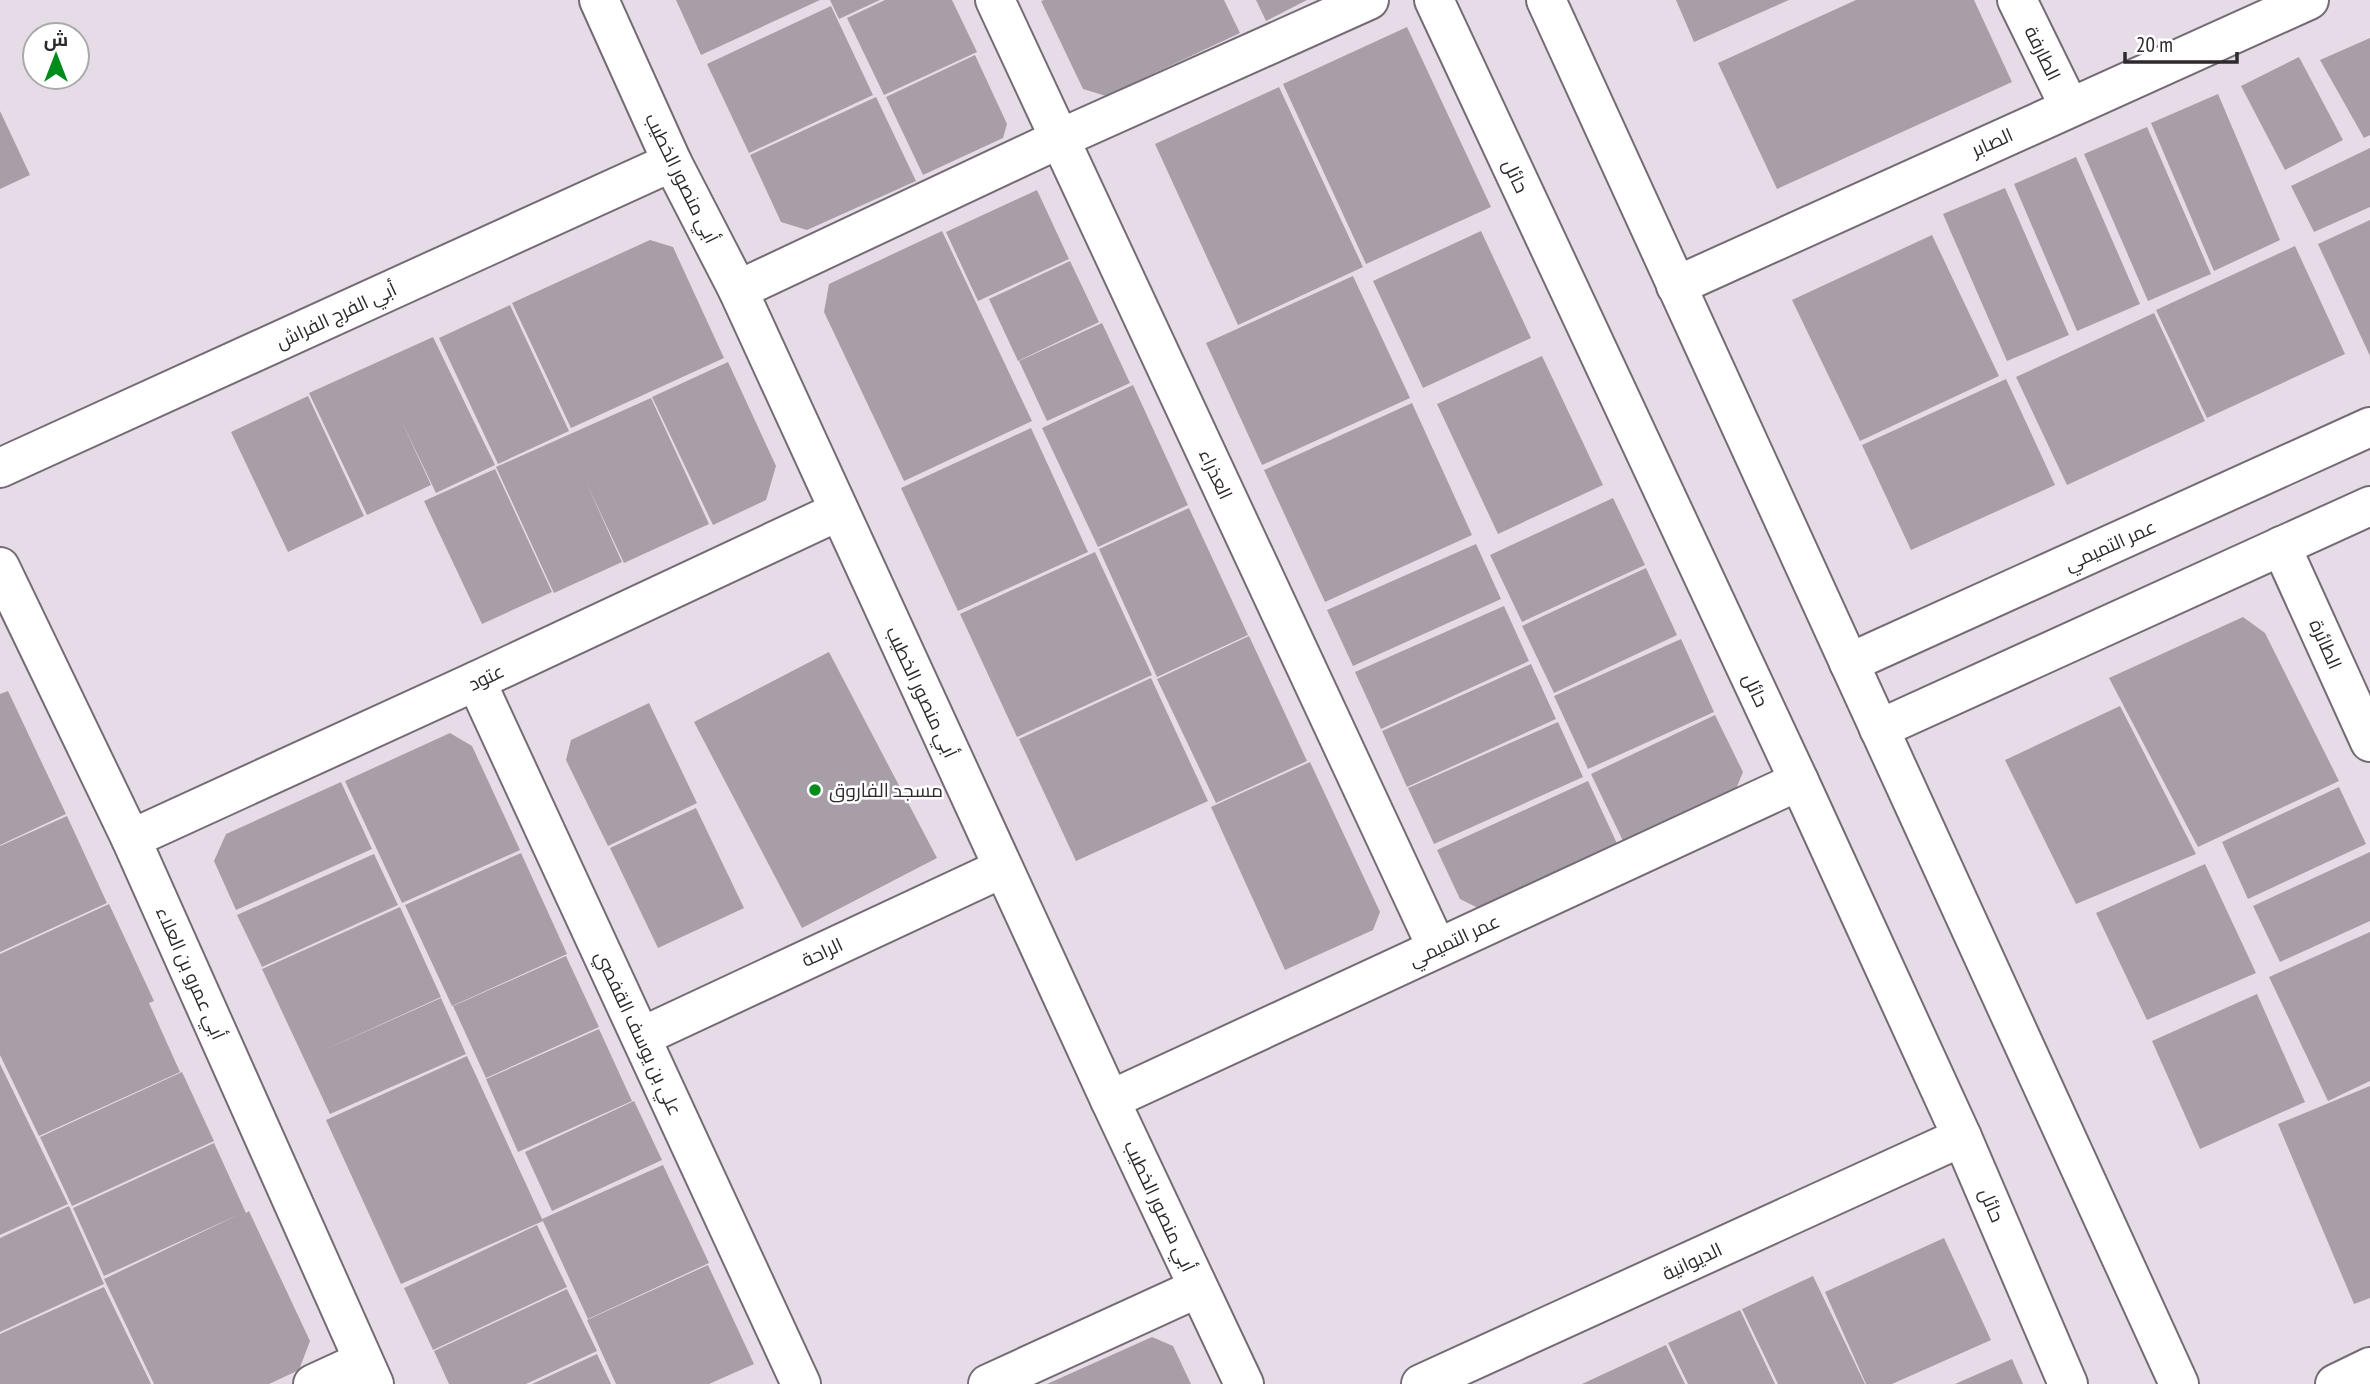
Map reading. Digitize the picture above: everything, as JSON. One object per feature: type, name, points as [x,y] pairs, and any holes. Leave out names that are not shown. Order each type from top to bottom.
[{"type":"street","name":"أبي منصور الخطيب","points":[[599,0],[672,162],[738,290],[1110,1100],[1244,1384]]},
{"type":"street","name":"العذراء","points":[[995,0],[1437,947]]},
{"type":"street","points":[[738,290],[1059,138],[1369,0]]},
{"type":"street","name":"حائل","points":[[1434,0],[1799,781],[1962,1137],[2068,1384]]},
{"type":"street","points":[[1546,0],[2179,1384]]},
{"type":"street","name":"الطارفة","points":[[2017,0],[2070,106]]},
{"type":"street","name":"الصابر","points":[[1676,286],[2309,0]]},
{"type":"street","name":"أبي الفرج الفراش","points":[[0,468],[672,162]]},
{"type":"street","name":"عمر التميمي","points":[[1849,663],[2370,426]]},
{"type":"street","points":[[1879,729],[2370,506]]},
{"type":"street","name":"عتود","points":[[131,839],[839,511]]},
{"type":"street","name":"الطائرة","points":[[2281,546],[2370,742]]},
{"type":"street","name":"أبي عمرو بن العلاء","points":[[0,566],[131,839],[368,1372]]},
{"type":"street","name":"علي بن يوسف القفصي","points":[[476,681],[801,1384]]},
{"type":"street","name":"عمر التميمي","points":[[1110,1100],[1799,781]]},
{"type":"street","name":"الراحة","points":[[641,1038],[1003,867]]},
{"type":"street","name":"الديوانية","points":[[1421,1384],[1962,1137]]},
{"type":"street","points":[[988,1384],[1198,1288]]},
{"type":"street","points":[[2335,1384],[2370,1367]]},
{"type":"street","points":[[313,1384],[368,1372]]},
{"type":"building","points":[[676,0],[820,0],[701,55]]},
{"type":"building","points":[[830,0],[880,0],[839,19]]},
{"type":"building","points":[[885,0],[952,0],[977,52],[884,95],[847,18]]},
{"type":"building","points":[[1224,0],[1240,33],[1106,96],[1083,89],[1041,1]]},
{"type":"building","points":[[1256,0],[1307,0],[1266,21]]},
{"type":"building","points":[[1676,0],[1789,0],[1694,42]]},
{"type":"building","points":[[1856,0],[1974,0],[2012,82],[1777,189],[1718,63]]},
{"type":"building","points":[[831,6],[873,95],[749,153],[707,64]]},
{"type":"building","points":[[1407,27],[1491,207],[1366,264],[1283,84]]},
{"type":"building","points":[[2370,38],[2370,135],[2364,138],[2320,60]]},
{"type":"building","points":[[975,55],[1007,124],[1003,138],[923,175],[886,97]]},
{"type":"building","points":[[2299,57],[2343,140],[2285,170],[2241,86]]},
{"type":"building","points":[[1279,87],[1363,267],[1238,325],[1155,144]]},
{"type":"building","points":[[2218,94],[2280,240],[2214,271],[2151,123]]},
{"type":"building","points":[[876,97],[916,181],[807,230],[781,222],[750,155]]},
{"type":"building","points":[[0,111],[30,175],[0,189]]},
{"type":"building","points":[[2147,127],[2211,274],[2148,301],[2084,154]]},
{"type":"building","points":[[2370,148],[2370,207],[2314,232],[2291,186]]},
{"type":"building","points":[[2076,157],[2140,304],[2077,331],[2014,184]]},
{"type":"building","points":[[2005,188],[2069,335],[2007,361],[1943,214]]},
{"type":"building","points":[[1037,190],[1069,259],[978,301],[946,232]]},
{"type":"building","points":[[2370,220],[2370,356],[2318,244]]},
{"type":"building","points":[[942,231],[1032,421],[904,481],[824,312],[829,284]]},
{"type":"building","points":[[1481,231],[1531,338],[1423,388],[1373,281]]},
{"type":"building","points":[[1932,235],[1999,376],[1860,441],[1792,300]]},
{"type":"building","points":[[650,240],[673,247],[724,358],[571,428],[512,303]]},
{"type":"building","points":[[2295,246],[2345,354],[2207,418],[2156,310]]},
{"type":"building","points":[[1070,261],[1099,322],[1018,361],[989,299]]},
{"type":"building","points":[[1353,276],[1410,398],[1262,465],[1206,343]]},
{"type":"building","points":[[510,305],[569,431],[498,464],[439,338]]},
{"type":"building","points":[[2154,313],[2205,421],[2067,485],[2016,377]]},
{"type":"building","points":[[1102,323],[1130,383],[1047,421],[1019,361]]},
{"type":"building","points":[[433,337],[495,465],[436,493],[401,420],[431,485],[367,515],[309,393]]},
{"type":"building","points":[[1542,356],[1603,485],[1498,534],[1437,404]]},
{"type":"building","points":[[728,362],[776,466],[766,500],[713,525],[652,397]]},
{"type":"building","points":[[2006,379],[2055,485],[1911,550],[1862,445]]},
{"type":"building","points":[[1133,385],[1188,505],[1098,547],[1042,428]]},
{"type":"building","points":[[308,396],[364,516],[288,552],[231,432]]},
{"type":"building","points":[[651,398],[709,524],[624,563],[586,482],[622,562],[554,593],[496,467]]},
{"type":"building","points":[[1412,403],[1472,535],[1325,602],[1264,470]]},
{"type":"building","points":[[1031,428],[1088,552],[958,611],[901,488]]},
{"type":"building","points":[[495,469],[552,592],[482,624],[424,501]]},
{"type":"building","points":[[1613,498],[1645,565],[1522,622],[1490,555]]},
{"type":"building","points":[[1189,508],[1248,635],[1157,677],[1099,549]]},
{"type":"building","points":[[1476,544],[1501,599],[1353,666],[1327,610]]},
{"type":"building","points":[[1095,552],[1152,675],[1017,737],[960,614]]},
{"type":"building","points":[[1646,568],[1677,635],[1554,693],[1522,626]]},
{"type":"building","points":[[1504,606],[1529,661],[1381,729],[1355,672]]},
{"type":"building","points":[[2243,617],[2265,633],[2339,781],[2198,847],[2109,678]]},
{"type":"building","points":[[1249,636],[1307,761],[1216,803],[1157,679]]},
{"type":"building","points":[[1681,639],[1714,712],[1588,769],[1554,696]]},
{"type":"building","name":"مسجد الفاروق","points":[[829,652],[937,858],[802,928],[694,722]]},
{"type":"building","points":[[1531,664],[1556,719],[1407,787],[1382,731]]},
{"type":"building","points":[[1151,678],[1208,801],[1076,861],[1019,739]]},
{"type":"building","points":[[8,691],[66,814],[0,845],[0,694]]},
{"type":"building","points":[[649,703],[697,803],[608,846],[566,760],[571,740]]},
{"type":"building","points":[[2120,706],[2196,854],[2076,904],[2005,760]]},
{"type":"building","points":[[1715,715],[1743,772],[1736,789],[1624,843],[1591,774]]},
{"type":"building","points":[[1558,722],[1583,777],[1434,844],[1408,788]]},
{"type":"building","points":[[450,733],[472,746],[520,850],[402,903],[345,781]]},
{"type":"building","points":[[1310,762],[1380,912],[1373,930],[1285,970],[1211,807]]},
{"type":"building","points":[[1588,781],[1620,850],[1484,911],[1460,899],[1437,850]]},
{"type":"building","points":[[341,782],[372,849],[236,910],[214,861],[226,834]]},
{"type":"building","points":[[2339,787],[2366,844],[2248,899],[2222,842]]},
{"type":"building","points":[[696,808],[744,908],[658,948],[610,848]]},
{"type":"building","points":[[67,816],[107,903],[0,952],[0,846]]},
{"type":"building","points":[[2370,852],[2370,921],[2280,962],[2253,906]]},
{"type":"building","points":[[521,853],[567,954],[452,1006],[405,905]]},
{"type":"building","points":[[374,854],[398,905],[262,967],[237,915]]},
{"type":"building","points":[[2205,864],[2256,973],[2147,1020],[2096,913]]},
{"type":"building","points":[[109,904],[154,1001],[149,1003],[180,1072],[39,1136],[0,1055],[0,954]]},
{"type":"building","points":[[400,907],[441,997],[320,1052],[441,998],[466,1054],[330,1114],[262,969]]},
{"type":"building","points":[[2370,932],[2370,1081],[2328,1101],[2269,977]]},
{"type":"building","points":[[566,956],[599,1027],[486,1078],[453,1006]]},
{"type":"building","points":[[2257,994],[2305,1102],[2200,1149],[2152,1041]]},
{"type":"building","points":[[599,1029],[632,1101],[518,1152],[486,1079]]},
{"type":"building","points":[[467,1056],[543,1221],[401,1284],[326,1120]]},
{"type":"building","points":[[0,1064],[68,1204],[0,1235]]},
{"type":"building","points":[[182,1072],[214,1141],[72,1206],[40,1137]]},
{"type":"building","points":[[2370,1086],[2370,1298],[2354,1304],[2278,1124]]},
{"type":"building","points":[[634,1101],[662,1160],[552,1211],[525,1152]]},
{"type":"building","points":[[214,1143],[310,1341],[299,1370],[269,1384],[154,1384],[104,1279],[240,1214],[104,1276],[73,1208]]},
{"type":"building","points":[[663,1165],[709,1263],[588,1319],[542,1219]]},
{"type":"building","points":[[69,1206],[104,1284],[0,1332],[0,1238]]},
{"type":"building","points":[[537,1225],[567,1287],[433,1350],[404,1288]]},
{"type":"building","points":[[1944,1238],[1991,1340],[1892,1384],[1866,1384],[1825,1292]]},
{"type":"building","points":[[708,1265],[754,1364],[709,1384],[616,1384],[587,1320]]},
{"type":"building","points":[[1813,1276],[1865,1384],[1778,1384],[1742,1309]]},
{"type":"building","points":[[104,1287],[151,1384],[0,1384],[0,1334]]},
{"type":"building","points":[[567,1289],[597,1351],[526,1384],[449,1384],[434,1351]]},
{"type":"building","points":[[1740,1310],[1775,1384],[1688,1384],[1668,1343]]},
{"type":"building","points":[[1152,1337],[1173,1346],[1191,1384],[1047,1384]]},
{"type":"building","points":[[1666,1345],[1685,1384],[1582,1384]]},
{"type":"building","points":[[597,1354],[611,1384],[532,1384]]},
{"type":"building","points":[[2012,1359],[2023,1384],[1955,1384]]},
{"type":"place","name":"مسجد الفاروق","points":[[815,790]]}]
